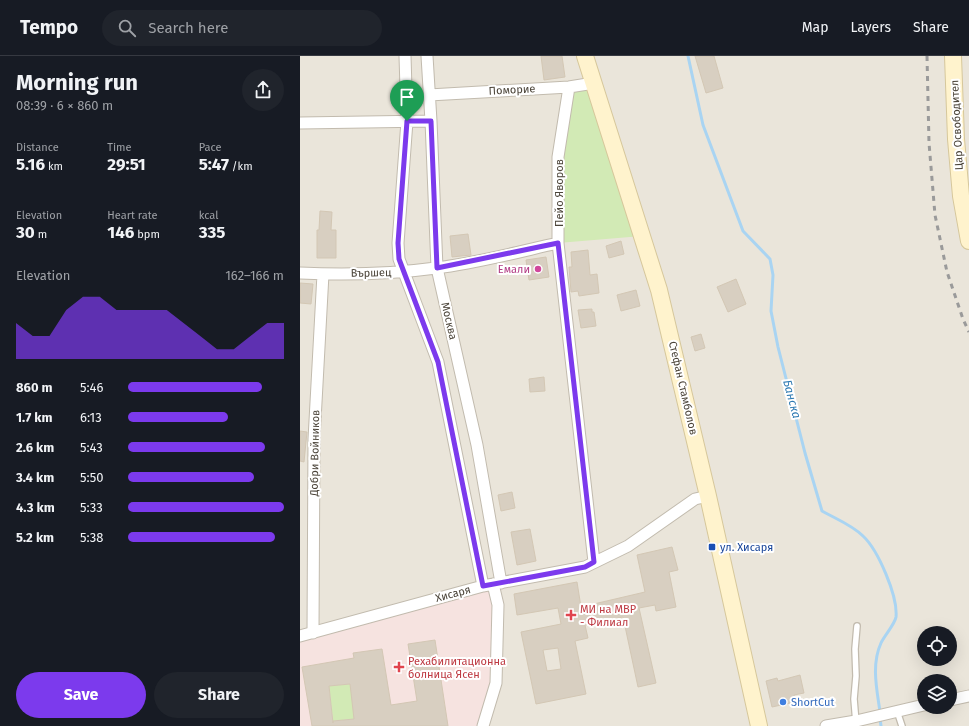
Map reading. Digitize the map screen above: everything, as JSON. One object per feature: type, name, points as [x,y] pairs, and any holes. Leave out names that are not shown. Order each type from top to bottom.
[{"type":"street","name":"Москва","points":[[405,56],[407,121],[398,243],[399,259],[438,362],[492,584]]},
{"type":"street","name":"Москва","points":[[426,56],[431,121],[437,268],[477,445],[492,584]]},
{"type":"street","name":"Стефан Стамболов","points":[[585,56],[659,290],[708,496],[759,726]]},
{"type":"street","name":"Цар Освободител","points":[[953,56],[956,139],[961,196],[969,241]]},
{"type":"street","name":"Поморие","points":[[429,95],[569,87],[594,83]]},
{"type":"street","name":"Пейо Яворов","points":[[569,87],[558,157],[558,243],[594,562]]},
{"type":"street","points":[[300,123],[431,121]]},
{"type":"street","name":"Вършец","points":[[300,273],[323,274],[403,272],[437,268],[558,243]]},
{"type":"street","name":"Добри Войников","points":[[313,633],[314,438],[323,274]]},
{"type":"street","name":"Хисаря","points":[[300,636],[492,584],[585,567],[628,546],[695,500],[708,496]]},
{"type":"street","points":[[483,726],[496,683],[498,605],[492,584]]},
{"type":"street","points":[[957,699],[969,696]]},
{"type":"street","points":[[826,726],[858,722],[917,707]]},
{"type":"lane","points":[[857,626],[854,699],[858,722]]},
{"type":"lane","points":[[897,711],[902,726]]},
{"type":"shaded area","points":[[300,56],[969,56],[969,726],[300,726]]},
{"type":"shaded area","name":"Рехабилитационна болница Ясен","points":[[493,584],[498,651],[483,726],[300,726],[300,636]]},
{"type":"green space","points":[[594,83],[642,236],[558,243],[558,157],[569,87]]},
{"type":"green space","points":[[350,684],[362,718],[333,721],[329,686]]},
{"type":"building","points":[[541,56],[562,56],[565,77],[544,80]]},
{"type":"building","points":[[695,56],[714,56],[723,88],[706,93]]},
{"type":"building","points":[[320,211],[332,212],[331,230],[336,230],[336,258],[317,258],[317,230],[319,230]]},
{"type":"building","points":[[468,234],[471,255],[452,257],[450,236]]},
{"type":"building","points":[[621,241],[624,254],[609,258],[606,246]]},
{"type":"building","points":[[588,250],[590,275],[597,274],[599,293],[579,296],[578,291],[571,292],[569,267],[572,267],[571,252]]},
{"type":"building","name":"Емали","points":[[546,257],[549,277],[529,280],[526,260]]},
{"type":"building","points":[[736,279],[746,304],[728,312],[717,287]]},
{"type":"building","points":[[300,283],[313,284],[311,304],[300,303]]},
{"type":"building","points":[[636,290],[640,306],[621,311],[617,295]]},
{"type":"building","points":[[592,309],[592,312],[594,312],[596,326],[581,328],[578,310]]},
{"type":"building","points":[[701,334],[705,348],[695,351],[691,337]]},
{"type":"building","points":[[544,377],[545,391],[530,392],[529,379]]},
{"type":"building","points":[[300,431],[307,432],[304,462],[300,461]]},
{"type":"building","points":[[512,492],[515,508],[501,511],[498,495]]},
{"type":"building","points":[[530,529],[536,561],[517,565],[511,532]]},
{"type":"building","points":[[672,547],[678,570],[669,572],[676,607],[656,611],[655,605],[639,608],[656,683],[638,687],[623,617],[585,625],[588,638],[575,641],[586,694],[536,704],[521,632],[561,624],[558,608],[517,615],[514,594],[577,582],[581,607],[645,592],[637,555]],"holes":[[[558,648],[561,669],[547,671],[543,650]]]},
{"type":"building","points":[[435,640],[448,726],[312,726],[302,667],[354,658],[353,653],[382,649],[391,705],[417,701],[408,644]],"holes":[[[350,684],[354,719],[333,721],[333,723],[329,686]]]},
{"type":"building","points":[[800,675],[804,693],[794,695],[795,702],[772,707],[766,681],[777,678],[778,681]]},
{"type":"waterway","name":"Банска","points":[[688,56],[703,125],[743,231],[770,259],[773,275],[771,311],[778,347],[805,453],[822,511],[844,522],[863,536],[869,543],[881,562],[894,597],[896,617],[894,623],[881,643],[876,660],[876,686],[880,712]]},
{"type":"waterway","name":"Банска","points":[[880,718],[881,726]]},
{"type":"railway","points":[[927,56],[929,143],[935,215],[947,272],[969,332]]},
{"type":"place","name":"Емали","points":[[538,269]]},
{"type":"place","name":"ул. Хисаря","points":[[712,547]]},
{"type":"place","name":"МИ на МВР - Филиал","points":[[571,615]]},
{"type":"place","name":"Рехабилитационна болница Ясен","points":[[399,667]]},
{"type":"place","name":"ShortCut","points":[[783,702]]},
{"type":"route","points":[[407,121],[431,121],[437,268],[454,266],[558,243],[594,562],[585,567],[483,586],[438,362],[399,259],[398,243],[407,121]]}]
